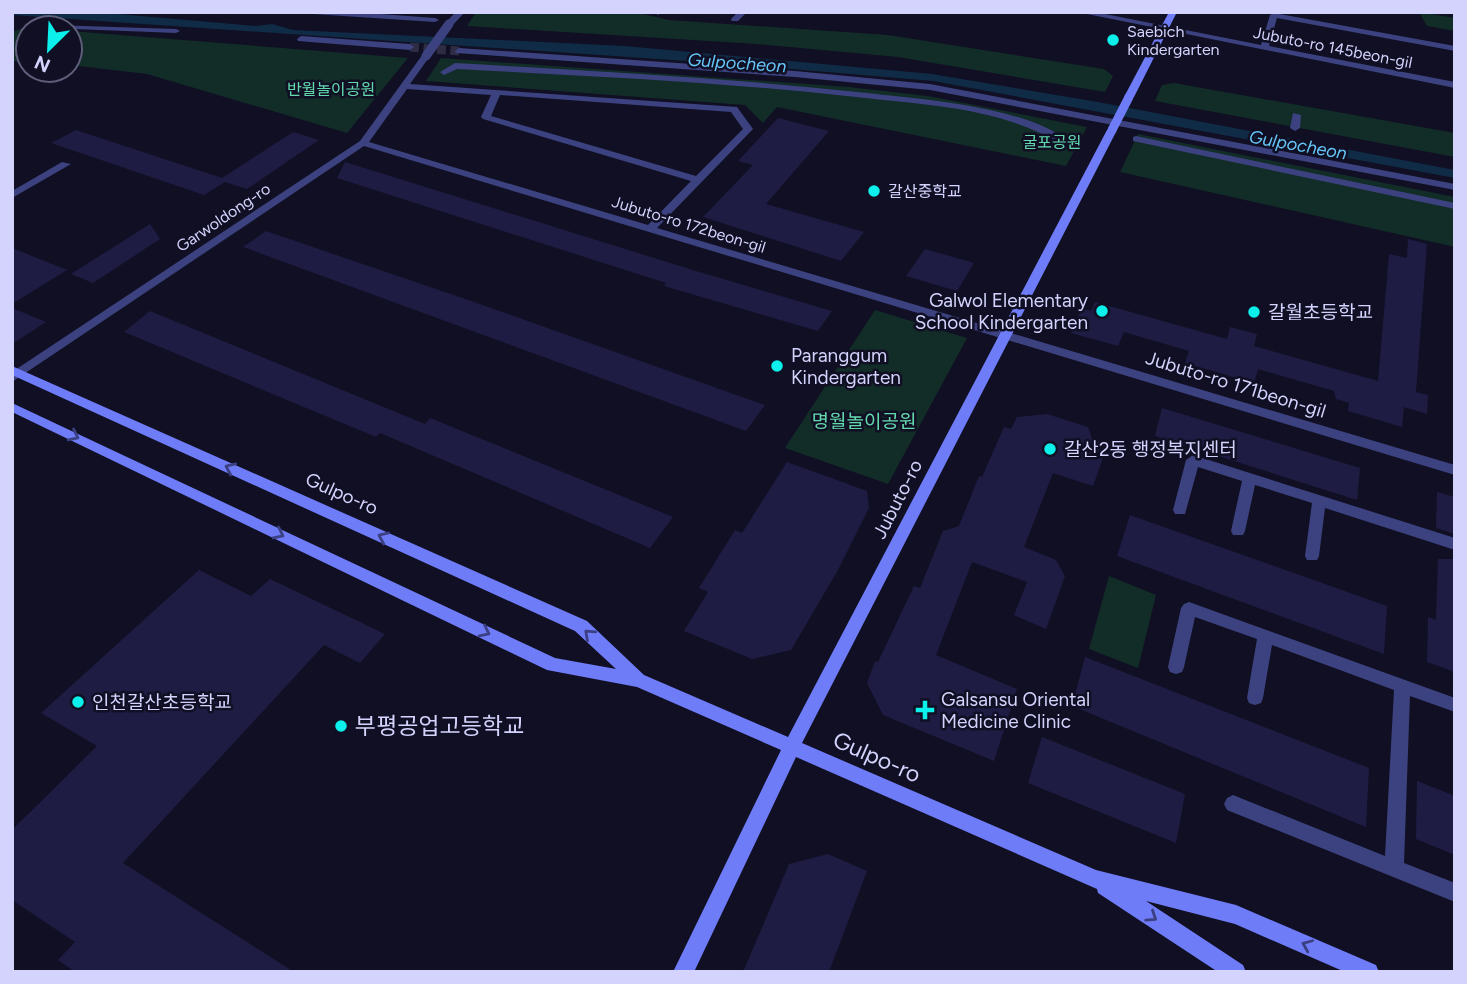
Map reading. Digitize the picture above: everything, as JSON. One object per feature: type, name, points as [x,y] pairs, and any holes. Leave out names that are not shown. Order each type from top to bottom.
[{"type":"main road","name":"Jubuto-ro","points":[[682,972],[792,746],[1173,12]]},
{"type":"main road","name":"Gulpo-ro","points":[[15,374],[581,626],[639,680]]},
{"type":"main road","name":"Gulpo-ro","points":[[12,407],[553,665],[639,680],[1095,879],[1236,915],[1369,972]]},
{"type":"main road","name":"Gulpo-ro","points":[[1095,879],[1236,972]]},
{"type":"street","points":[[313,12],[435,20]]},
{"type":"street","name":"Garwoldong-ro","points":[[15,374],[363,143],[449,24],[461,12]]},
{"type":"street","points":[[735,19],[743,12]]},
{"type":"street","name":"Jubuto-ro 145beon-gil","points":[[1081,12],[1455,85]]},
{"type":"street","points":[[1264,48],[1274,15],[1455,48]]},
{"type":"street","points":[[84,28],[176,32]]},
{"type":"street","points":[[312,29],[301,39],[410,47]]},
{"type":"street","points":[[459,51],[782,73],[930,87],[1455,187]]},
{"type":"street","points":[[444,72],[455,66],[600,72],[986,111],[1043,129],[1065,143]]},
{"type":"street","points":[[404,86],[734,108],[748,129],[650,229]]},
{"type":"street","points":[[497,92],[486,117],[698,180]]},
{"type":"street","points":[[1295,128],[1296,115]]},
{"type":"street","points":[[1136,139],[1455,206]]},
{"type":"street","name":"Jubuto-ro 172beon-gil","points":[[363,143],[1005,335]]},
{"type":"street","points":[[12,195],[66,164]]},
{"type":"street","name":"Jubuto-ro 171beon-gil","points":[[1005,335],[1455,470]]},
{"type":"street","points":[[1180,510],[1193,460],[1455,544]]},
{"type":"street","points":[[1238,531],[1249,479]]},
{"type":"street","points":[[1311,556],[1319,500]]},
{"type":"street","points":[[1176,667],[1189,608],[1455,705]]},
{"type":"street","points":[[1255,698],[1265,636]]},
{"type":"street","points":[[1394,869],[1402,686]]},
{"type":"street","points":[[1233,804],[1455,893]]},
{"type":"green space","points":[[476,12],[635,12],[669,20],[888,35],[1104,69],[1113,76],[1105,92],[898,57],[757,44],[467,26]]},
{"type":"green space","points":[[1419,12],[1455,18],[1455,31],[1427,26]]},
{"type":"green space","points":[[14,31],[14,61],[12,61]]},
{"type":"green space","name":"반월놀이공원","points":[[84,32],[408,58],[347,133],[147,74],[84,67]]},
{"type":"green space","name":"굴포공원","points":[[441,58],[849,87],[928,96],[1087,127],[1066,166],[777,107],[763,123],[745,105],[426,81]]},
{"type":"green space","points":[[1174,83],[1455,133],[1455,157],[1155,101],[1162,85]]},
{"type":"green space","name":"굴포공원","points":[[1138,134],[1455,197],[1455,247],[1120,172]]},
{"type":"green space","name":"명월놀이공원","points":[[875,310],[967,338],[888,484],[785,448]]},
{"type":"green space","points":[[1109,576],[1156,595],[1138,668],[1089,649]]},
{"type":"water","name":"Gulpocheon","points":[[12,12],[95,12],[256,26],[272,24],[293,30],[625,46],[932,74],[1098,102],[1455,170],[1455,178],[933,81],[731,64],[84,20],[84,14],[12,15]]},
{"type":"building","points":[[778,118],[829,131],[766,204],[864,232],[841,261],[703,217],[753,165],[738,161]]},
{"type":"building","points":[[76,130],[222,178],[293,132],[319,140],[247,189],[225,182],[204,195],[51,143]]},
{"type":"building","points":[[345,162],[832,311],[818,331],[664,286],[666,283],[337,178]]},
{"type":"building","points":[[150,224],[160,239],[93,283],[71,274]]},
{"type":"building","points":[[266,231],[765,405],[746,431],[243,247]]},
{"type":"building","points":[[1408,239],[1427,244],[1416,392],[1428,395],[1427,414],[1404,407],[1402,427],[1348,411],[1349,403],[1336,399],[1334,391],[1258,369],[1254,383],[1185,363],[1189,351],[1124,332],[1118,346],[1071,333],[1082,308],[1091,311],[1095,302],[1227,339],[1230,327],[1257,334],[1254,346],[1378,381],[1389,254],[1407,258]]},
{"type":"building","points":[[12,248],[67,270],[12,304]]},
{"type":"building","points":[[925,249],[974,263],[957,291],[906,276]]},
{"type":"building","points":[[12,308],[46,322],[12,344]]},
{"type":"building","points":[[150,311],[425,424],[430,418],[673,517],[650,548],[380,433],[376,437],[124,332]]},
{"type":"building","points":[[1162,408],[1360,468],[1357,500],[1155,436]]},
{"type":"building","points":[[1047,414],[1088,427],[1092,439],[1108,444],[1093,486],[1053,473],[1024,547],[1056,560],[1065,576],[1046,629],[1014,615],[1027,582],[972,562],[936,655],[1017,689],[994,761],[883,715],[867,683],[875,661],[878,662],[914,586],[920,588],[943,531],[959,526],[979,476],[982,477],[1004,427],[1011,429],[1017,417]]},
{"type":"building","points":[[787,462],[867,491],[869,508],[838,570],[791,650],[752,659],[684,631],[708,592],[699,588],[735,530],[742,533]]},
{"type":"building","points":[[1437,492],[1455,497],[1455,534],[1436,528]]},
{"type":"building","points":[[1130,515],[1387,606],[1384,654],[1117,556]]},
{"type":"building","points":[[1438,559],[1455,559],[1455,672],[1427,662],[1428,617],[1436,620]]},
{"type":"building","points":[[199,570],[251,596],[270,579],[385,634],[360,663],[324,645],[123,863],[294,972],[75,972],[58,960],[75,942],[12,900],[12,830],[97,746],[41,713]]},
{"type":"building","points":[[1085,657],[1369,768],[1366,827],[1072,706]]},
{"type":"building","points":[[1042,737],[1185,794],[1176,843],[1028,783]]},
{"type":"building","points":[[1417,781],[1455,796],[1455,855],[1416,839]]},
{"type":"building","points":[[828,854],[867,871],[829,972],[743,972],[789,864]]},
{"type":"tunnel","points":[[410,47],[459,51]]},
{"type":"place","name":"Saebich Kindergarten","points":[[1113,40]]},
{"type":"place","name":"갈산중학교","points":[[874,191]]},
{"type":"place","name":"Galwol Elementary School Kindergarten","points":[[1102,311]]},
{"type":"place","name":"갈월초등학교","points":[[1254,312]]},
{"type":"place","name":"Paranggum Kindergarten","points":[[777,366]]},
{"type":"place","name":"갈산2동 행정복지센터","points":[[1050,449]]},
{"type":"place","name":"인천갈산초등학교","points":[[78,702]]},
{"type":"place","name":"Galsansu Oriental Medicine Clinic","points":[[925,710]]},
{"type":"place","name":"부평공업고등학교","points":[[341,726]]}]
